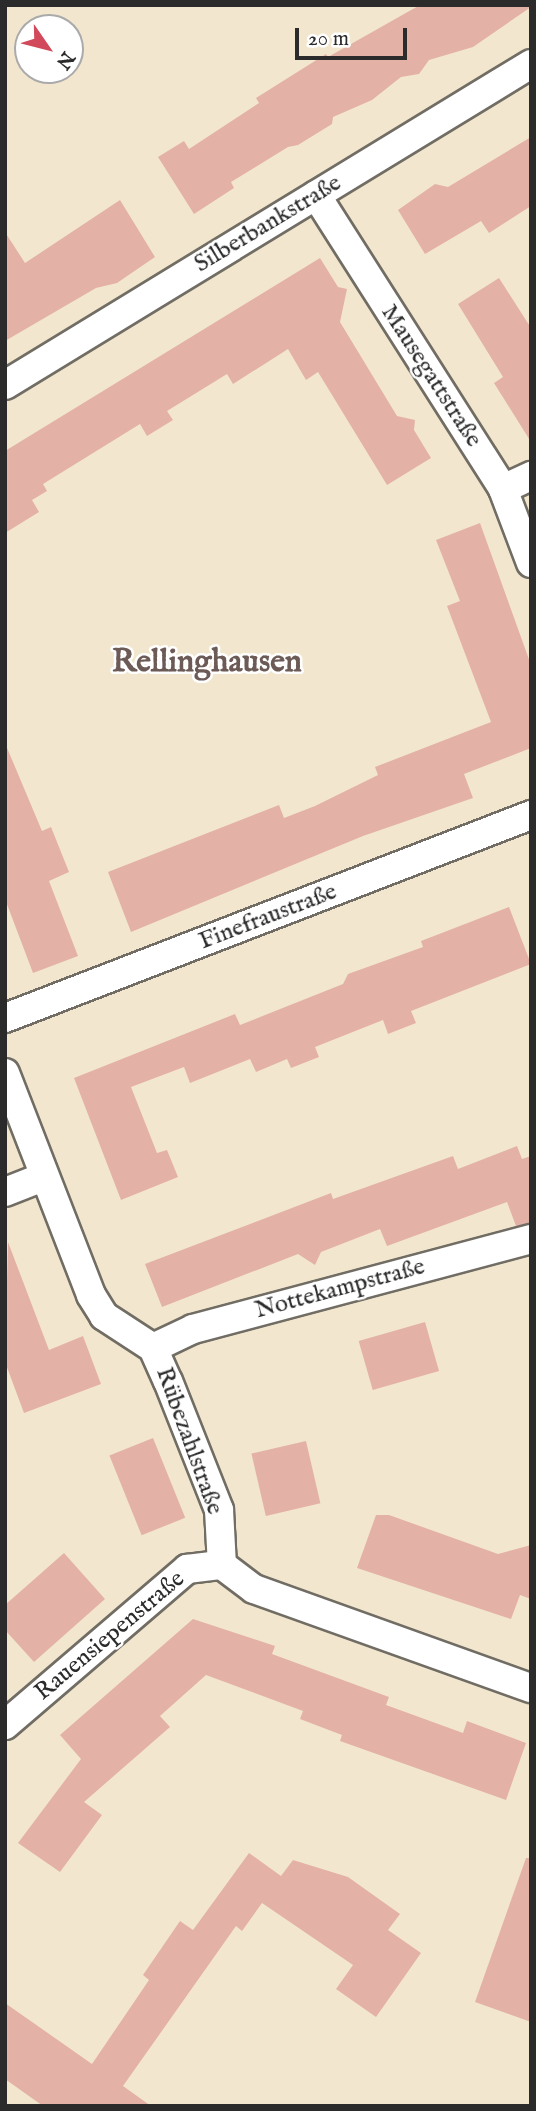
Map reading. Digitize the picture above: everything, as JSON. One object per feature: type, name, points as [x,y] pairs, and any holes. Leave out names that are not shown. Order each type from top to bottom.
[{"type":"street","name":"Silberbankstraße","points":[[5,385],[531,64]]},
{"type":"street","name":"Mausegattstraße","points":[[316,195],[503,489],[531,563]]},
{"type":"street","points":[[503,489],[531,476]]},
{"type":"street","name":"Finefraustraße","points":[[5,1018],[531,815]]},
{"type":"street","name":"Rübezahlstraße","points":[[5,1073],[43,1177],[91,1295],[104,1316],[153,1348],[219,1510],[222,1565]]},
{"type":"street","points":[[5,1192],[43,1177]]},
{"type":"street","name":"Nottekampstraße","points":[[153,1348],[193,1329],[531,1239]]},
{"type":"street","points":[[222,1565],[254,1589],[531,1688]]},
{"type":"street","name":"Rauensiepenstraße","points":[[5,1725],[187,1569],[222,1565]]},
{"type":"building","points":[[420,5],[531,7],[473,47],[429,60],[419,74],[401,77],[372,100],[333,117],[332,124],[231,182],[234,188],[194,214],[158,157],[184,141],[189,149],[259,103],[256,98],[326,54],[328,57]]},
{"type":"building","points":[[531,137],[531,206],[489,233],[481,221],[425,254],[398,210],[435,184],[448,187]]},
{"type":"building","points":[[120,200],[155,257],[117,283],[96,288],[5,341],[5,232],[25,263]]},
{"type":"building","points":[[320,258],[338,287],[347,289],[340,322],[397,416],[415,420],[414,430],[431,458],[387,485],[318,372],[306,380],[288,349],[233,384],[227,374],[167,411],[173,420],[147,436],[140,424],[43,484],[47,491],[32,500],[39,512],[5,533],[5,451]]},
{"type":"building","points":[[499,278],[531,328],[531,442],[494,383],[503,377],[458,304]]},
{"type":"building","points":[[480,523],[531,665],[531,748],[464,774],[473,798],[363,836],[131,932],[108,872],[279,805],[284,818],[315,806],[378,775],[375,767],[491,722],[447,606],[460,601],[436,540]]},
{"type":"building","points":[[5,743],[42,831],[51,827],[69,872],[49,881],[78,956],[33,973],[5,899]]},
{"type":"building","points":[[509,907],[531,964],[411,1011],[416,1023],[388,1034],[383,1020],[315,1047],[319,1057],[291,1068],[287,1059],[256,1072],[250,1059],[190,1083],[184,1067],[131,1087],[157,1153],[167,1150],[178,1177],[121,1200],[74,1078],[235,1014],[240,1025],[343,984],[348,974],[423,947],[421,941]]},
{"type":"building","points":[[517,1146],[522,1159],[531,1156],[531,1223],[516,1226],[507,1202],[387,1246],[380,1229],[321,1252],[315,1265],[298,1254],[162,1307],[145,1264],[331,1193],[333,1199],[453,1156],[458,1169]]},
{"type":"building","points":[[8,1242],[49,1350],[83,1336],[101,1384],[24,1413],[5,1362]]},
{"type":"building","points":[[425,1322],[439,1371],[373,1390],[359,1341]]},
{"type":"building","points":[[153,1438],[185,1518],[142,1535],[109,1456]]},
{"type":"building","points":[[306,1441],[320,1503],[266,1516],[251,1454]]},
{"type":"building","points":[[376,1515],[389,1515],[498,1554],[531,1545],[531,1599],[520,1595],[511,1619],[357,1568]]},
{"type":"building","points":[[64,1553],[105,1599],[34,1662],[5,1630],[5,1605]]},
{"type":"building","points":[[193,1619],[275,1646],[272,1654],[389,1697],[386,1705],[463,1733],[467,1721],[526,1743],[506,1800],[340,1741],[342,1735],[300,1719],[303,1711],[206,1675],[160,1716],[170,1727],[84,1802],[102,1815],[60,1872],[18,1843],[81,1759],[60,1735]]},
{"type":"building","points":[[249,1853],[281,1876],[293,1860],[348,1877],[400,1914],[388,1930],[421,1953],[376,2017],[336,1989],[353,1965],[262,1903],[242,1931],[236,1926],[123,2086],[151,2106],[43,2106],[5,2079],[5,2003],[92,2064],[149,1980],[143,1975],[180,1921],[193,1930]]},
{"type":"building","points":[[526,1858],[531,1858],[531,2022],[475,2002]]},
{"type":"district","name":"Rellinghausen","points":[[207,663]]}]
